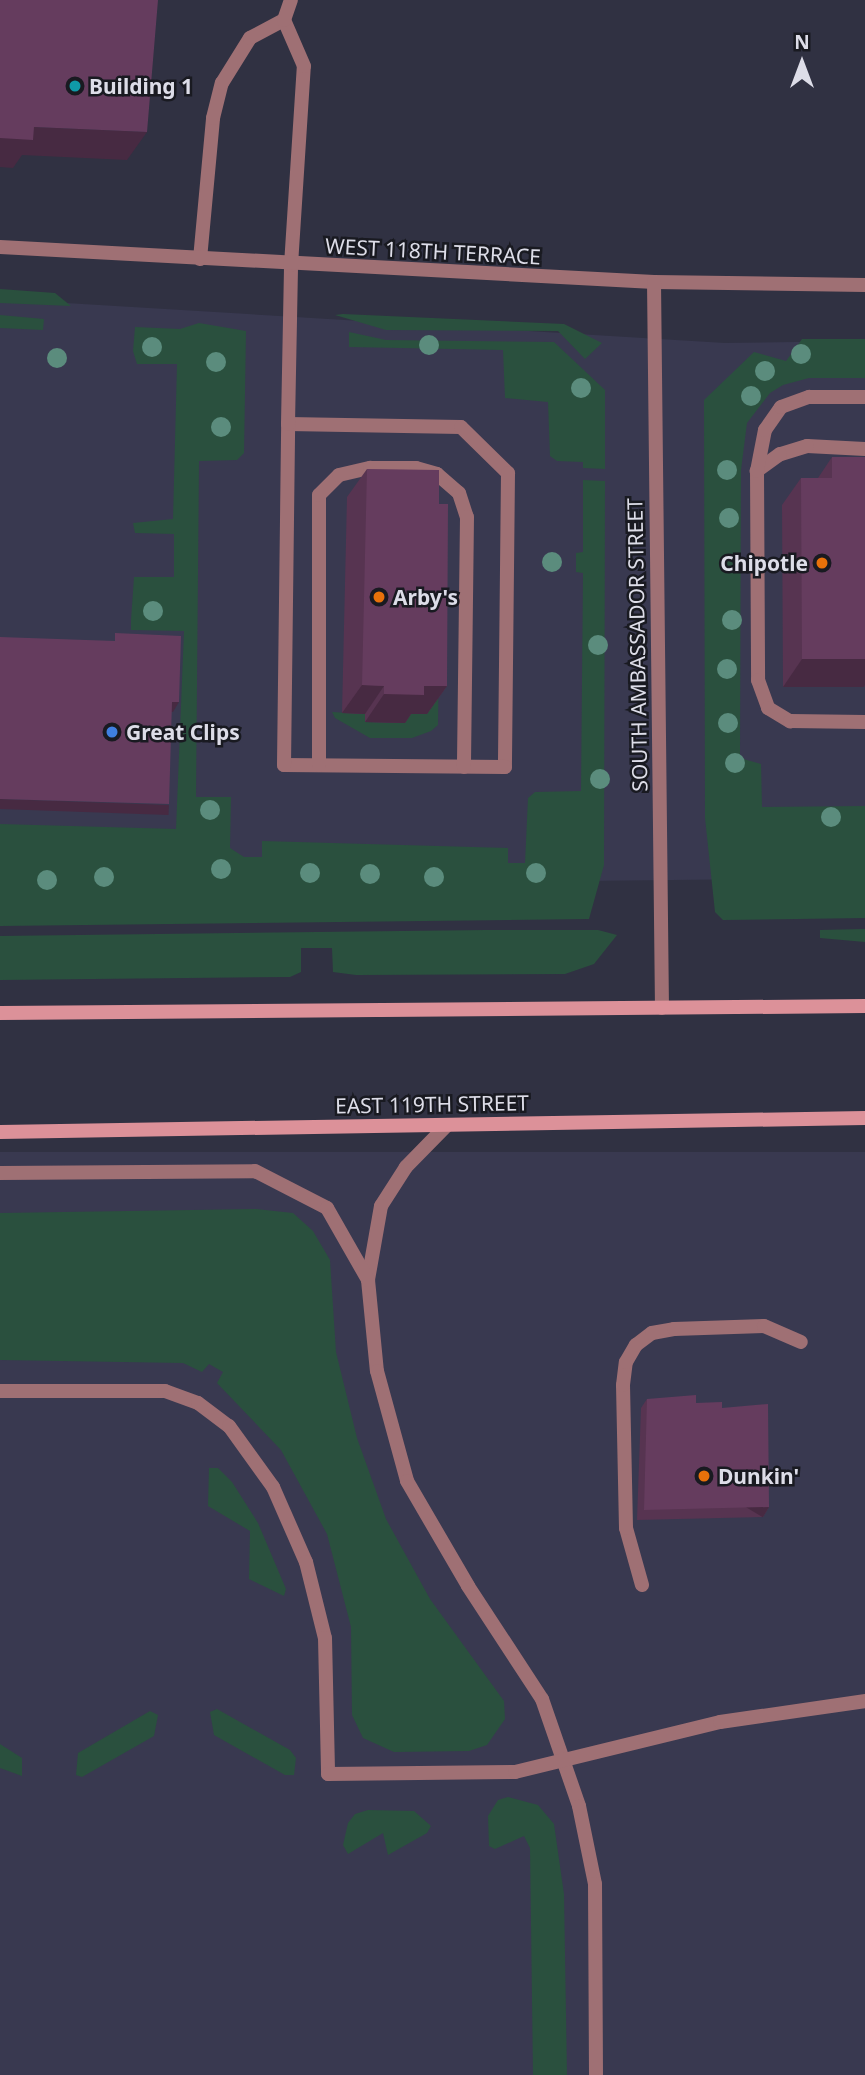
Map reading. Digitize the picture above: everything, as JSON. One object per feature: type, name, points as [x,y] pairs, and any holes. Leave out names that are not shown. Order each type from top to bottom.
[{"type":"main road","points":[[0,1013],[865,1006]]},
{"type":"main road","name":"EAST 119TH STREET","points":[[0,1132],[865,1118]]},
{"type":"street","points":[[288,424],[461,427],[508,473],[505,767],[284,765],[288,424],[291,265],[304,66],[284,20],[290,0]]},
{"type":"street","points":[[200,259],[213,118],[222,83],[250,38],[284,20]]},
{"type":"street","name":"WEST 118TH TERRACE","points":[[0,247],[291,265],[654,282],[865,285]]},
{"type":"street","name":"SOUTH AMBASSADOR STREET","points":[[654,282],[662,1008]]},
{"type":"street","points":[[865,397],[809,397],[781,407],[765,430],[757,471],[758,680],[768,708],[790,721],[865,722]]},
{"type":"street","points":[[757,471],[780,454],[807,446],[865,449]]},
{"type":"street","points":[[319,765],[319,495],[339,475],[370,468],[416,468],[437,474],[458,493],[467,517],[464,767]]},
{"type":"street","points":[[447,1125],[405,1167],[381,1206],[368,1280],[377,1370],[407,1481],[468,1586],[542,1699],[579,1806],[595,1884],[596,2075]]},
{"type":"street","points":[[0,1173],[255,1171],[327,1208],[368,1280]]},
{"type":"street","points":[[642,1585],[626,1528],[623,1411],[626,1362],[636,1345],[652,1334],[674,1329],[764,1325],[801,1342]]},
{"type":"street","points":[[0,1391],[165,1391],[198,1403],[229,1426],[273,1487],[306,1562],[325,1638],[328,1774],[515,1772],[720,1723],[865,1701]]},
{"type":"shaded area","points":[[0,299],[725,343],[865,341],[865,878],[0,887]]},
{"type":"shaded area","points":[[0,1152],[865,1152],[865,2075],[0,2075]]},
{"type":"green space","points":[[0,289],[55,293],[71,306],[0,303]]},
{"type":"green space","points":[[0,315],[44,319],[43,330],[0,328]]},
{"type":"green space","points":[[335,315],[564,324],[602,343],[585,359],[558,331],[386,330]]},
{"type":"green space","points":[[199,323],[246,331],[244,453],[237,460],[199,461],[196,797],[231,797],[230,848],[244,857],[262,857],[262,841],[508,848],[508,863],[525,863],[528,798],[535,792],[581,791],[583,573],[576,572],[576,553],[583,552],[583,480],[605,481],[604,865],[589,919],[0,926],[0,824],[176,829],[184,631],[131,630],[131,620],[134,577],[174,577],[174,534],[135,533],[133,523],[173,519],[177,364],[137,364],[133,351],[135,327],[180,329]]},
{"type":"green space","points":[[349,332],[386,340],[554,342],[605,390],[605,469],[583,468],[583,462],[557,461],[550,456],[548,402],[505,398],[503,350],[349,347]]},
{"type":"green space","points":[[802,339],[865,339],[865,378],[809,378],[783,385],[770,393],[747,423],[741,470],[740,758],[761,764],[762,807],[865,806],[865,918],[723,920],[715,912],[705,818],[704,400],[754,352],[786,361]]},
{"type":"green space","points":[[439,652],[438,725],[431,731],[412,738],[370,738],[335,718],[332,712],[365,714],[365,722],[404,723]]},
{"type":"green space","points":[[865,929],[865,942],[820,938],[820,930]]},
{"type":"green space","points":[[598,930],[617,935],[594,964],[565,974],[356,975],[333,972],[332,948],[301,948],[301,972],[290,977],[0,980],[0,936]]},
{"type":"green space","points":[[256,1209],[293,1213],[313,1231],[330,1260],[336,1352],[357,1438],[386,1519],[430,1599],[504,1701],[505,1719],[487,1745],[469,1751],[394,1752],[363,1738],[352,1715],[351,1627],[327,1534],[281,1450],[217,1383],[223,1372],[209,1364],[202,1372],[183,1363],[0,1360],[0,1213]]},
{"type":"green space","points":[[209,1468],[218,1468],[232,1482],[258,1523],[286,1589],[284,1596],[249,1579],[250,1531],[208,1506]]},
{"type":"green space","points":[[217,1709],[290,1750],[296,1758],[294,1775],[285,1775],[214,1735],[210,1712]]},
{"type":"green space","points":[[150,1711],[158,1715],[154,1736],[82,1777],[76,1775],[78,1753]]},
{"type":"green space","points":[[0,1744],[22,1758],[22,1776],[0,1768]]},
{"type":"green space","points":[[508,1797],[538,1805],[554,1824],[564,1894],[567,2075],[533,2075],[530,1848],[524,1836],[495,1849],[489,1846],[488,1816],[498,1800]]},
{"type":"green space","points":[[368,1810],[414,1811],[431,1826],[427,1833],[388,1855],[383,1833],[348,1854],[343,1845],[348,1823],[355,1814]]},
{"type":"building","name":"Building 1","points":[[0,0],[158,0],[147,132],[34,127],[33,140],[0,138]]},
{"type":"building","name":"Chipotle","points":[[832,457],[865,457],[865,659],[802,659],[801,478],[832,478]]},
{"type":"building","name":"Arby's","points":[[367,469],[439,470],[439,504],[448,504],[447,686],[424,686],[424,695],[384,694],[384,686],[362,685]]},
{"type":"building","points":[[115,633],[181,636],[179,702],[172,702],[169,804],[0,799],[0,637],[115,641]]},
{"type":"building","name":"Dunkin'","points":[[696,1395],[696,1403],[722,1402],[722,1408],[768,1404],[769,1507],[644,1510],[647,1399]]},
{"type":"place","name":"Building 1","points":[[75,86]]},
{"type":"place","name":"Chipotle","points":[[822,563]]},
{"type":"place","name":"Arby's","points":[[379,597]]},
{"type":"place","name":"Great Clips","points":[[112,732]]},
{"type":"place","name":"Dunkin'","points":[[704,1476]]}]
